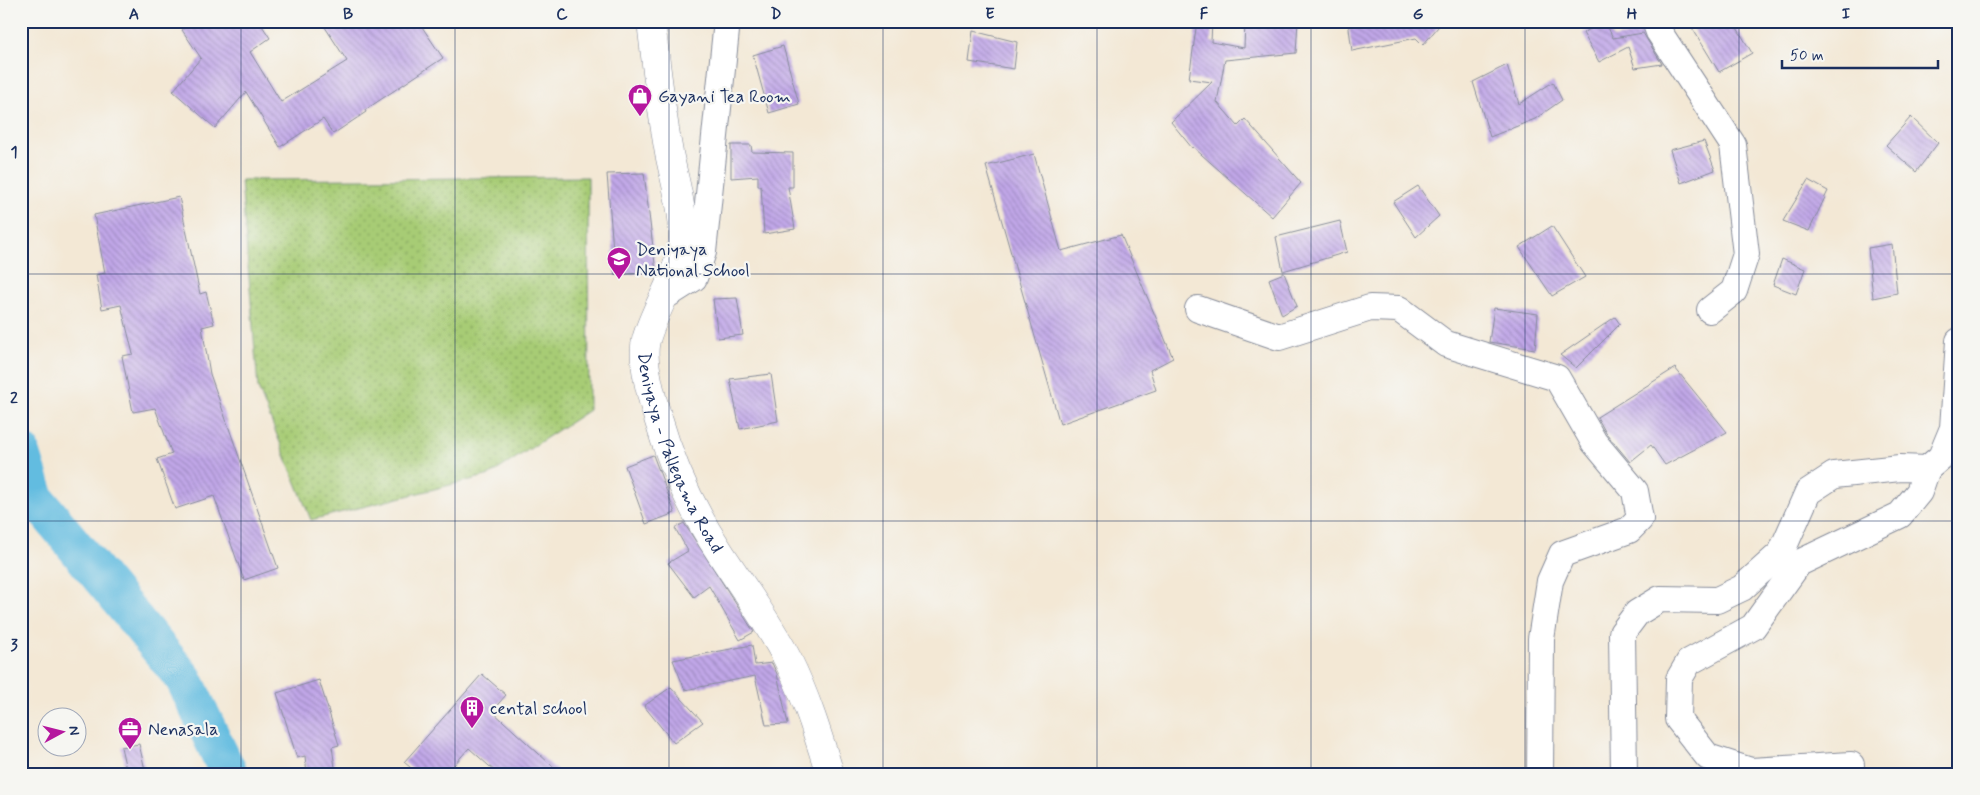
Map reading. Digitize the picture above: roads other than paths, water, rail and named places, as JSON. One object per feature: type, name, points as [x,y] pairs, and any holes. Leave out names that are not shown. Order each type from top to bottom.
[{"type":"main road","name":"Deniyaya - Pallegama Road","points":[[651,21],[669,152],[683,230],[681,253],[646,341],[646,367],[657,414],[672,459],[692,504],[788,660],[809,709],[830,774]]},
{"type":"street","points":[[664,297],[694,278],[703,252],[727,21]]},
{"type":"street","points":[[1655,21],[1660,32],[1733,146],[1746,254],[1734,291],[1710,310]]},
{"type":"street","points":[[1198,309],[1279,337],[1370,308],[1399,309],[1446,344],[1557,378],[1594,442],[1635,491],[1640,519],[1629,530],[1562,554],[1550,581],[1541,639],[1540,774]]},
{"type":"street","points":[[1852,765],[1751,771],[1708,757],[1678,719],[1678,679],[1689,662],[1753,627],[1799,563],[1900,515],[1919,492],[1927,469],[1941,457],[1953,428],[1959,341]]},
{"type":"street","points":[[1624,774],[1622,633],[1637,613],[1660,599],[1717,600],[1742,588],[1781,553],[1808,492],[1834,475],[1900,468],[1927,469]]},
{"type":"waterway","points":[[21,451],[36,499],[184,679],[229,774]]},
{"type":"place","name":"Gayani Tea Room","points":[[640,117]]},
{"type":"place","name":"Deniyaya National School","points":[[619,280]]},
{"type":"place","name":"cental school","points":[[472,729]]},
{"type":"place","name":"Nenasala","points":[[130,750]]}]
